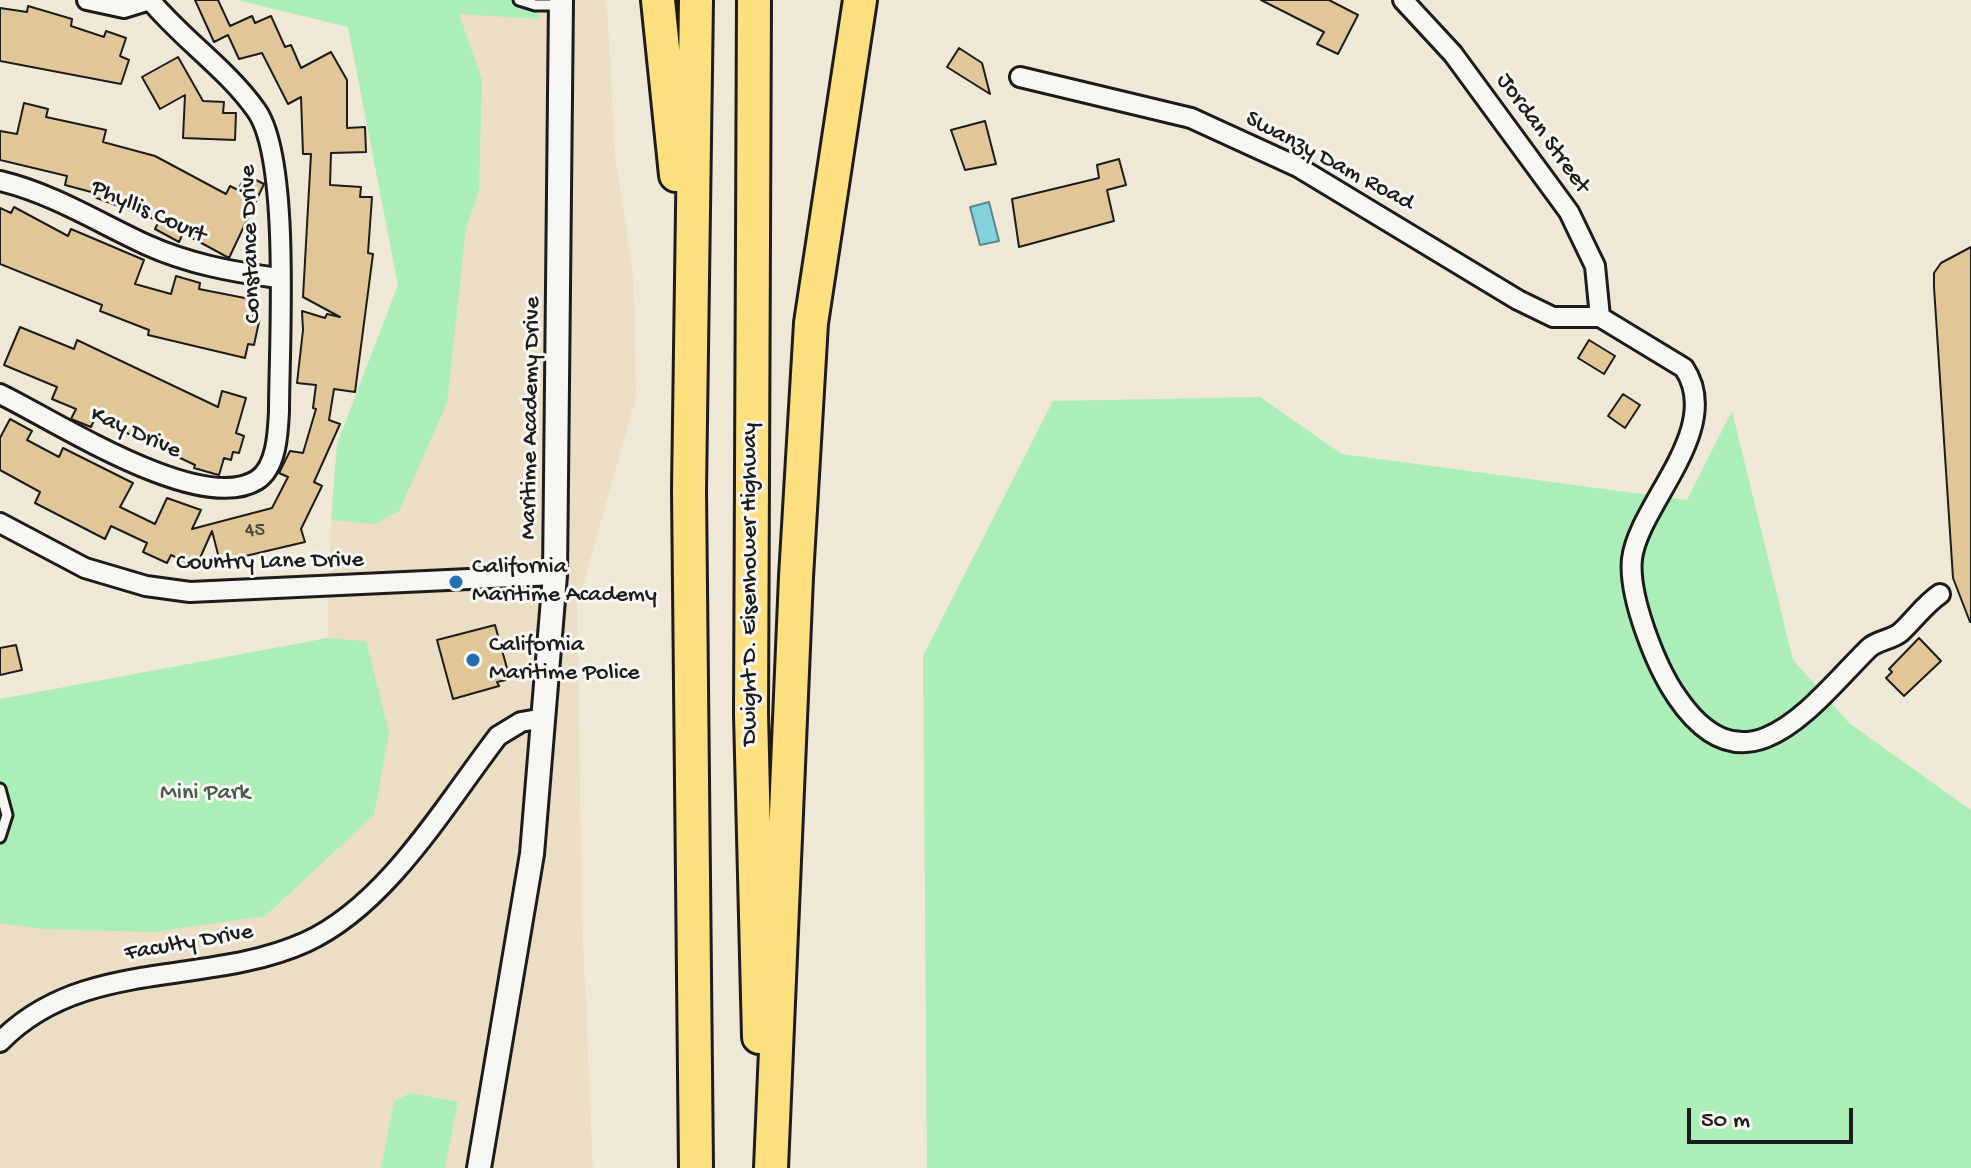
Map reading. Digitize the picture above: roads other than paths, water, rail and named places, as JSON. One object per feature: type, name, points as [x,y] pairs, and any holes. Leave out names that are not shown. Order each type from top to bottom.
[{"type":"highway","points":[[658,0],[692,326]]},
{"type":"highway","points":[[696,0],[689,490],[696,1168]]},
{"type":"highway","name":"Dwight D. Eisenhower Highway","points":[[754,0],[751,714],[755,966],[768,1168]]},
{"type":"highway","points":[[768,1168],[811,323],[860,0]]},
{"type":"street","points":[[87,0],[124,8],[150,0]]},
{"type":"street","name":"Constance Drive","points":[[150,0],[258,112],[277,172],[277,438],[271,461],[258,479]]},
{"type":"street","name":"Jordan Street","points":[[1403,0],[1453,54],[1569,212],[1595,266],[1600,317]]},
{"type":"street","name":"Maritime Academy Drive","points":[[479,1168],[532,854],[555,575],[561,2]]},
{"type":"street","name":"Swanzy Dam Road","points":[[1020,77],[1191,118],[1298,167],[1518,300],[1553,317],[1600,317]]},
{"type":"street","name":"Phyllis Court","points":[[0,181],[67,203],[147,245],[198,264],[278,278]]},
{"type":"street","points":[[1600,317],[1684,368],[1692,380],[1696,405],[1677,468],[1637,542],[1632,561],[1653,655],[1675,694],[1702,725],[1737,741],[1774,735],[1798,722],[1872,645],[1900,633],[1920,609],[1940,594]]},
{"type":"street","name":"Kay Drive","points":[[0,394],[141,468],[202,487],[232,487],[258,479]]},
{"type":"street","name":"Country Lane Drive","points":[[0,523],[85,568],[146,586],[190,592],[555,575]]},
{"type":"street","name":"Faculty Drive","points":[[0,1042],[54,1004],[109,983],[257,959],[305,943],[335,926],[370,898],[393,872],[498,736],[521,722],[544,718]]},
{"type":"lane","points":[[519,0],[535,5],[561,2]]},
{"type":"lane","points":[[0,789],[7,815],[0,837]]},
{"type":"water","points":[[989,202],[999,241],[980,245],[970,207]]},
{"type":"place","name":"California Maritime Academy","points":[[456,582]]},
{"type":"place","name":"California Maritime Police","points":[[473,660]]},
{"type":"park label","name":"Mini Park","points":[[205,794]]}]
